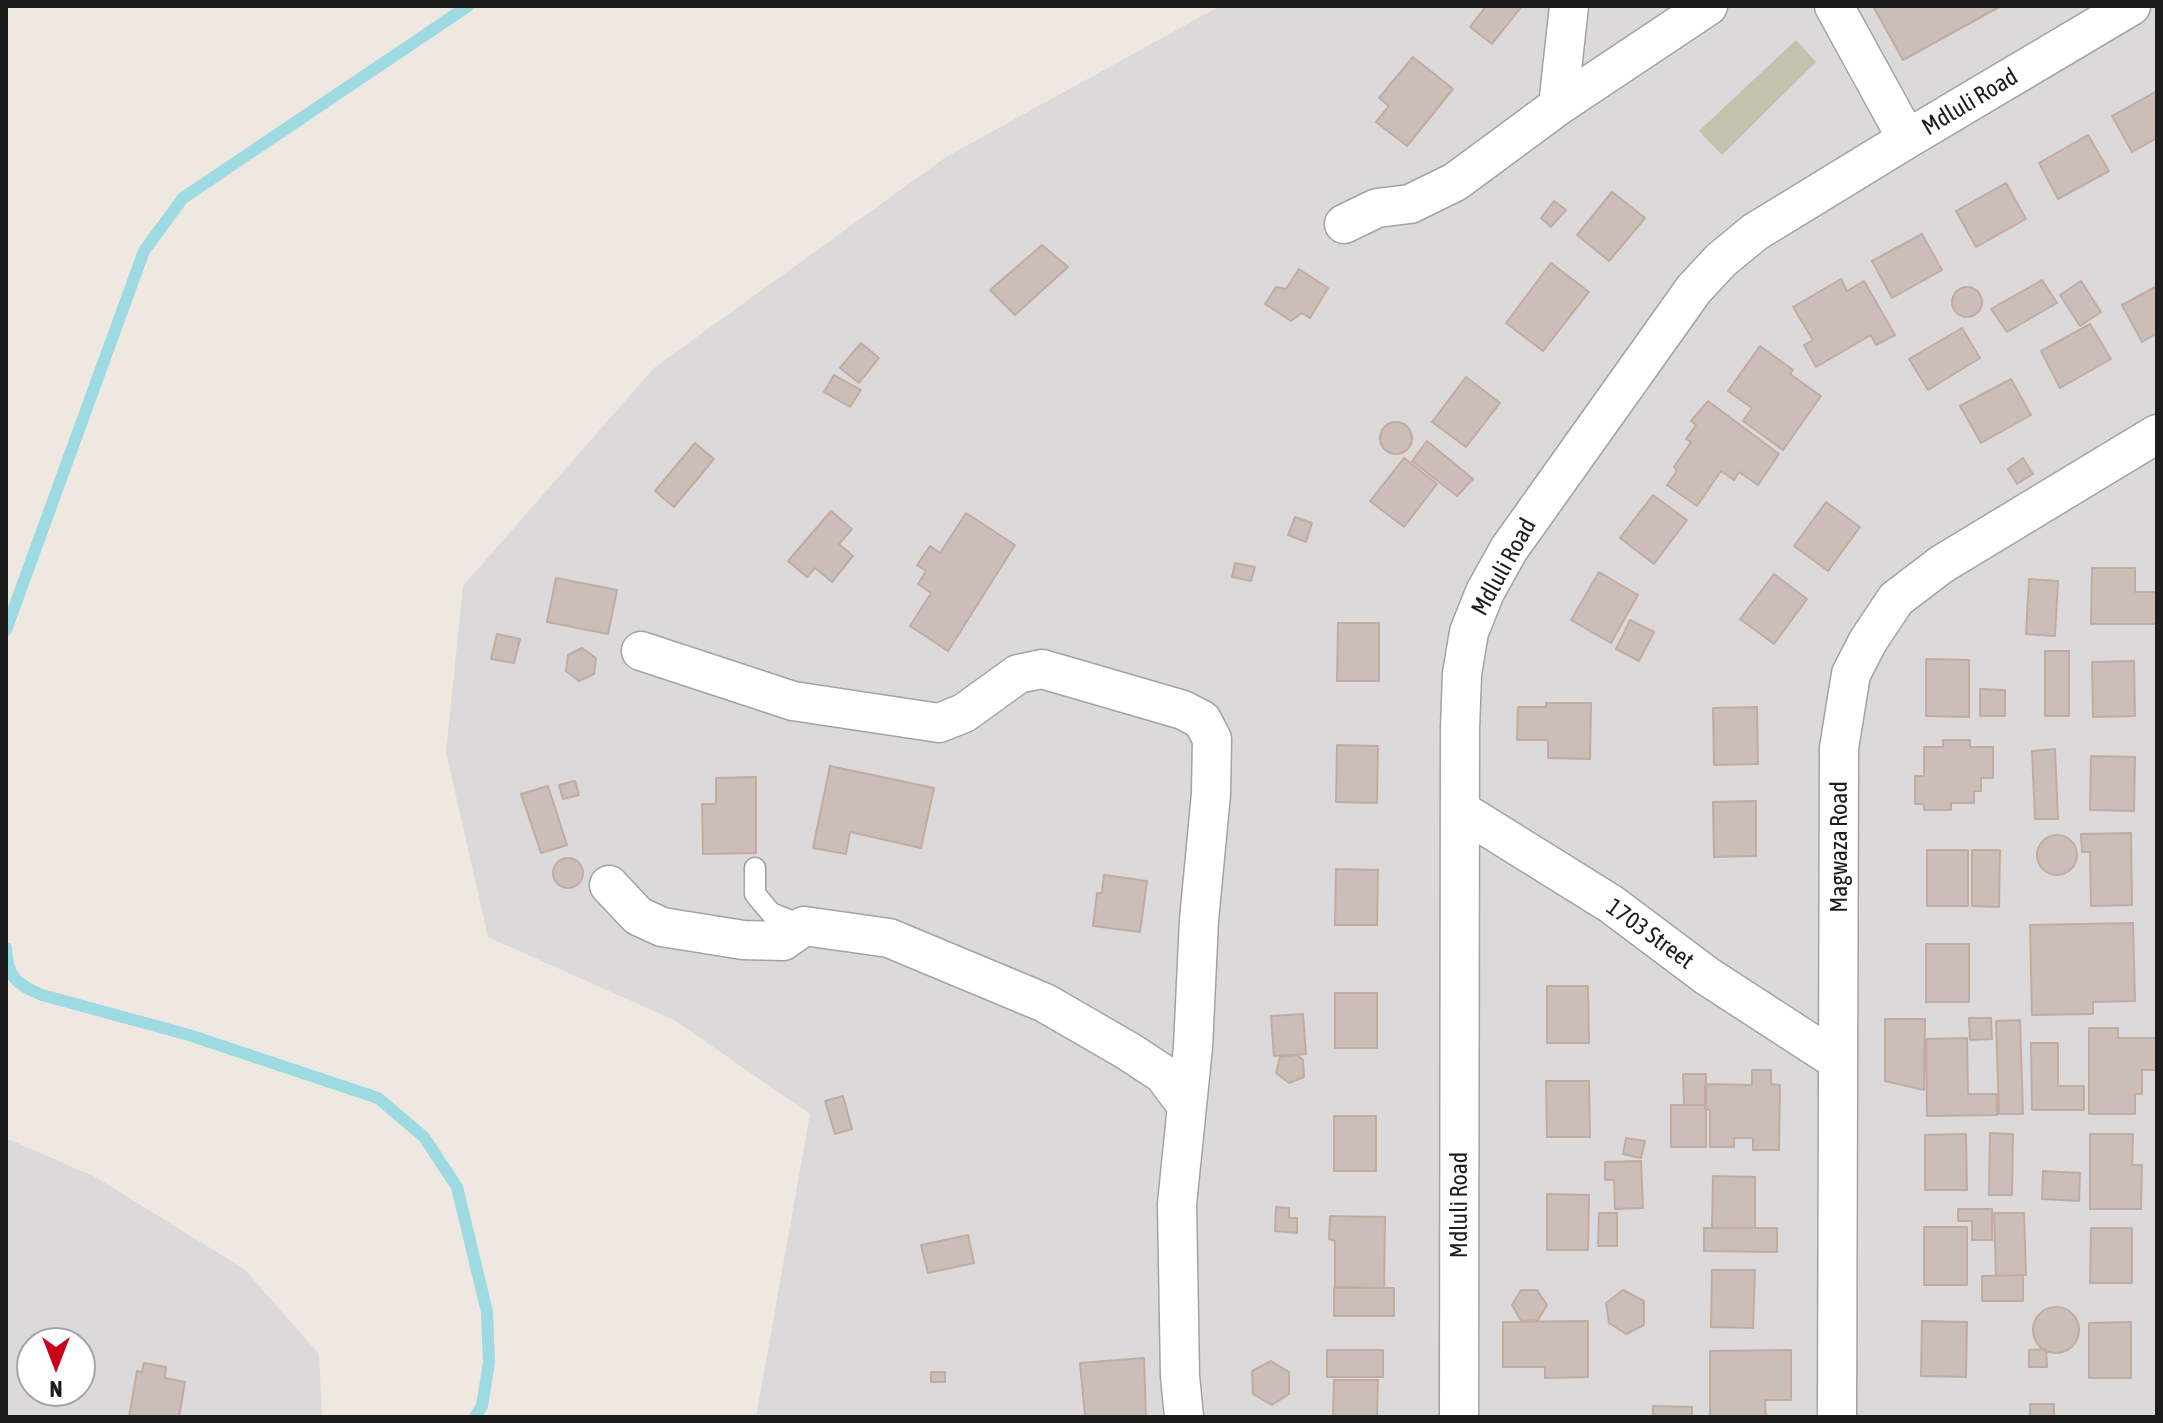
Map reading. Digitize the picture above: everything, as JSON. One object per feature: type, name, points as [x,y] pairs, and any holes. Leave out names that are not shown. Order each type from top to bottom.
[{"type":"street","points":[[1558,106],[1569,6]]},
{"type":"street","points":[[1344,224],[1377,208],[1410,204],[1455,182],[1558,106],[1708,6]]},
{"type":"street","points":[[1834,6],[1907,139]]},
{"type":"street","name":"Mdluli Road","points":[[1459,1417],[1460,729],[1462,674],[1469,632],[1485,592],[1509,549],[1660,334],[1721,260],[1755,232],[2131,6]]},
{"type":"street","name":"Magwaza Road","points":[[1837,1417],[1839,748],[1851,674],[1868,641],[1896,599],[1907,590],[1942,564],[2157,434]]},
{"type":"street","points":[[641,651],[793,701],[939,723],[964,713],[1018,674],[1042,669],[1183,710],[1202,720],[1212,739],[1211,794],[1199,920],[1193,1047],[1177,1204],[1180,1376],[1184,1417]]},
{"type":"street","name":"1703 Street","points":[[1460,810],[1611,904],[1707,976],[1838,1061]]},
{"type":"street","points":[[609,885],[638,916],[662,927],[743,940],[783,941],[804,926],[889,938],[1045,1003],[1163,1074],[1187,1106]]},
{"type":"lane","points":[[755,868],[755,894],[771,913],[804,926]]},
{"type":"shaded area","points":[[1220,6],[2157,6],[2157,1417],[756,1417],[810,1114],[674,1020],[488,937],[446,752],[463,586],[654,368],[946,157]]},
{"type":"shaded area","points":[[1796,40],[1816,62],[1722,155],[1699,131]]},
{"type":"shaded area","points":[[6,1138],[97,1178],[244,1269],[319,1354],[322,1417],[6,1417]]},
{"type":"building","points":[[1486,6],[1522,6],[1492,44],[1470,27]]},
{"type":"building","points":[[1873,6],[2001,6],[1903,60]]},
{"type":"building","points":[[1413,57],[1453,89],[1407,146],[1376,122],[1389,106],[1379,98]]},
{"type":"building","points":[[2157,91],[2157,138],[2132,152],[2112,116]]},
{"type":"building","points":[[2088,135],[2109,171],[2058,199],[2039,163]]},
{"type":"building","points":[[2006,183],[2026,219],[1976,247],[1956,211]]},
{"type":"building","points":[[1612,192],[1645,218],[1609,261],[1577,235]]},
{"type":"building","points":[[1554,201],[1566,210],[1551,227],[1541,218]]},
{"type":"building","points":[[1922,234],[1942,270],[1892,298],[1872,261]]},
{"type":"building","points":[[1042,245],[1068,267],[1015,315],[990,290]]},
{"type":"building","points":[[1551,263],[1589,292],[1543,351],[1506,323]]},
{"type":"building","points":[[1299,269],[1328,288],[1310,318],[1302,313],[1291,321],[1265,304],[1276,287],[1286,289]]},
{"type":"building","points":[[1841,279],[1847,291],[1864,281],[1895,335],[1876,345],[1871,335],[1816,367],[1804,345],[1813,340],[1793,307]]},
{"type":"building","points":[[2042,280],[2057,303],[2007,332],[1991,309]]},
{"type":"building","points":[[2081,281],[2101,312],[2080,326],[2060,295]]},
{"type":"building","points":[[2157,286],[2157,333],[2142,342],[2122,305]]},
{"type":"building","points":[[1967,287],[1977,292],[1982,302],[1977,312],[1967,317],[1957,312],[1952,302],[1957,292]]},
{"type":"building","points":[[2090,324],[2111,359],[2060,388],[2041,351]]},
{"type":"building","points":[[1962,328],[1980,358],[1928,390],[1909,359]]},
{"type":"building","points":[[861,343],[879,358],[859,383],[840,368]]},
{"type":"building","points":[[1760,346],[1793,370],[1790,374],[1821,396],[1783,450],[1743,421],[1752,408],[1728,391]]},
{"type":"building","points":[[834,375],[861,390],[850,407],[824,392]]},
{"type":"building","points":[[1466,377],[1500,403],[1466,447],[1432,422]]},
{"type":"building","points":[[2011,379],[2031,415],[1981,443],[1960,406]]},
{"type":"building","points":[[1708,401],[1779,454],[1758,485],[1739,472],[1734,480],[1721,471],[1697,506],[1667,485],[1677,471],[1674,467],[1691,442],[1686,439],[1696,425],[1691,421]]},
{"type":"building","points":[[1396,422],[1407,427],[1412,438],[1407,449],[1396,454],[1385,449],[1380,438],[1385,427]]},
{"type":"building","points":[[1427,441],[1473,479],[1457,496],[1412,461]]},
{"type":"building","points":[[695,443],[714,459],[674,507],[655,491]]},
{"type":"building","points":[[1404,458],[1437,484],[1404,527],[1370,501]]},
{"type":"building","points":[[2023,458],[2033,474],[2017,484],[2008,469]]},
{"type":"building","points":[[1653,495],[1687,520],[1654,564],[1620,538]]},
{"type":"building","points":[[1826,502],[1860,527],[1828,571],[1794,546]]},
{"type":"building","points":[[831,511],[852,529],[839,544],[853,556],[832,582],[815,568],[807,577],[788,561]]},
{"type":"building","points":[[966,513],[1015,545],[948,651],[910,626],[931,593],[918,584],[926,571],[917,565],[930,546],[940,553]]},
{"type":"building","points":[[1295,517],[1312,523],[1306,542],[1288,535]]},
{"type":"building","points":[[1235,563],[1255,567],[1251,581],[1232,577]]},
{"type":"building","points":[[2092,568],[2135,568],[2135,592],[2157,592],[2157,624],[2091,624]]},
{"type":"building","points":[[1599,572],[1638,595],[1611,643],[1571,620]]},
{"type":"building","points":[[1774,574],[1807,599],[1774,644],[1740,619]]},
{"type":"building","points":[[556,578],[617,590],[608,634],[547,622]]},
{"type":"building","points":[[2029,579],[2058,581],[2055,636],[2026,634]]},
{"type":"building","points":[[1630,620],[1654,632],[1639,661],[1616,649]]},
{"type":"building","points":[[1338,623],[1379,623],[1379,681],[1337,681]]},
{"type":"building","points":[[497,634],[520,639],[514,663],[491,659]]},
{"type":"building","points":[[582,648],[596,658],[594,674],[579,681],[566,671],[568,655]]},
{"type":"building","points":[[2045,651],[2069,651],[2069,716],[2045,716]]},
{"type":"building","points":[[1926,659],[1969,660],[1969,717],[1926,716]]},
{"type":"building","points":[[2134,661],[2135,716],[2093,717],[2092,662]]},
{"type":"building","points":[[1980,689],[2005,690],[2005,716],[1980,716]]},
{"type":"building","points":[[1546,703],[1591,703],[1590,759],[1548,758],[1548,740],[1517,740],[1518,707],[1546,707]]},
{"type":"building","points":[[1757,707],[1758,764],[1714,765],[1713,708]]},
{"type":"building","points":[[1943,740],[1970,740],[1970,747],[1993,747],[1993,778],[1981,778],[1981,791],[1974,791],[1974,803],[1951,803],[1951,810],[1924,810],[1924,804],[1915,804],[1915,776],[1924,776],[1924,747],[1943,747]]},
{"type":"building","points":[[1337,745],[1378,746],[1377,803],[1336,802]]},
{"type":"building","points":[[2055,749],[2058,819],[2035,819],[2032,751]]},
{"type":"building","points":[[2091,756],[2135,757],[2134,811],[2090,810]]},
{"type":"building","points":[[830,766],[934,788],[921,848],[850,832],[846,854],[813,848]]},
{"type":"building","points":[[756,777],[756,853],[703,854],[702,804],[716,804],[716,778]]},
{"type":"building","points":[[575,781],[579,795],[563,799],[559,785]]},
{"type":"building","points":[[548,786],[567,845],[541,853],[521,794]]},
{"type":"building","points":[[1756,801],[1756,856],[1714,857],[1713,802]]},
{"type":"building","points":[[2131,833],[2132,905],[2091,906],[2090,852],[2082,852],[2081,834]]},
{"type":"building","points":[[2057,835],[2071,841],[2077,855],[2071,869],[2057,875],[2043,869],[2037,855],[2043,841]]},
{"type":"building","points":[[1927,850],[1968,850],[1968,906],[1927,906]]},
{"type":"building","points":[[1972,850],[2000,850],[1999,907],[1972,906]]},
{"type":"building","points":[[568,858],[578,863],[583,873],[578,883],[568,888],[558,883],[553,873],[558,863]]},
{"type":"building","points":[[1336,869],[1378,870],[1377,925],[1335,925]]},
{"type":"building","points":[[1104,875],[1147,881],[1140,932],[1093,926],[1097,893],[1102,893]]},
{"type":"building","points":[[2133,923],[2135,1001],[2093,1002],[2093,1014],[2032,1015],[2030,925]]},
{"type":"building","points":[[1926,944],[1969,944],[1969,1002],[1926,1002]]},
{"type":"building","points":[[1547,986],[1588,986],[1589,1043],[1547,1043]]},
{"type":"building","points":[[1335,993],[1377,993],[1377,1048],[1335,1048]]},
{"type":"building","points":[[1303,1014],[1306,1054],[1274,1056],[1271,1016]]},
{"type":"building","points":[[1969,1018],[1991,1018],[1992,1039],[1970,1040]]},
{"type":"building","points":[[1885,1019],[1925,1019],[1924,1090],[1885,1081]]},
{"type":"building","points":[[2020,1020],[2023,1114],[1999,1114],[1996,1021]]},
{"type":"building","points":[[2089,1028],[2118,1028],[2118,1038],[2157,1038],[2157,1070],[2142,1070],[2142,1094],[2135,1094],[2135,1114],[2089,1114]]},
{"type":"building","points":[[1967,1038],[1968,1094],[1997,1094],[1997,1115],[1927,1116],[1926,1039]]},
{"type":"building","points":[[2031,1043],[2058,1043],[2058,1086],[2084,1086],[2084,1110],[2032,1110]]},
{"type":"building","points":[[1297,1055],[1303,1060],[1304,1077],[1289,1083],[1276,1073],[1280,1057]]},
{"type":"building","points":[[1752,1070],[1771,1070],[1771,1084],[1780,1085],[1779,1150],[1753,1150],[1753,1138],[1734,1138],[1734,1147],[1710,1147],[1710,1110],[1705,1109],[1705,1084],[1752,1085]]},
{"type":"building","points":[[1683,1074],[1706,1074],[1706,1105],[1684,1105]]},
{"type":"building","points":[[1546,1081],[1589,1081],[1590,1137],[1547,1137]]},
{"type":"building","points":[[843,1096],[852,1129],[835,1134],[825,1101]]},
{"type":"building","points":[[1671,1105],[1706,1105],[1706,1147],[1671,1147]]},
{"type":"building","points":[[1334,1116],[1376,1116],[1376,1171],[1334,1171]]},
{"type":"building","points":[[1990,1133],[2013,1134],[2012,1195],[1989,1195]]},
{"type":"building","points":[[1966,1134],[1967,1190],[1925,1190],[1925,1135]]},
{"type":"building","points":[[2090,1134],[2133,1134],[2132,1165],[2142,1165],[2141,1209],[2090,1209]]},
{"type":"building","points":[[1626,1138],[1645,1141],[1641,1158],[1623,1154]]},
{"type":"building","points":[[1641,1161],[1643,1208],[1615,1209],[1614,1180],[1605,1180],[1605,1162]]},
{"type":"building","points":[[2043,1171],[2080,1173],[2079,1201],[2042,1199]]},
{"type":"building","points":[[1713,1176],[1755,1177],[1755,1228],[1712,1228]]},
{"type":"building","points":[[1547,1194],[1589,1195],[1588,1250],[1547,1250]]},
{"type":"building","points":[[1276,1207],[1289,1208],[1289,1218],[1297,1218],[1297,1233],[1275,1231]]},
{"type":"building","points":[[1958,1209],[1992,1209],[1992,1240],[1972,1240],[1972,1221],[1958,1221]]},
{"type":"building","points":[[1599,1213],[1617,1213],[1617,1246],[1598,1246]]},
{"type":"building","points":[[1994,1213],[2024,1213],[2026,1275],[1996,1276]]},
{"type":"building","points":[[1330,1216],[1385,1217],[1384,1288],[1335,1287],[1335,1241],[1329,1239]]},
{"type":"building","points":[[1924,1227],[1967,1227],[1967,1285],[1924,1285]]},
{"type":"building","points":[[1704,1228],[1777,1228],[1777,1252],[1704,1251]]},
{"type":"building","points":[[2091,1228],[2132,1228],[2132,1283],[2090,1283]]},
{"type":"building","points":[[968,1235],[974,1263],[928,1273],[921,1245]]},
{"type":"building","points":[[1712,1270],[1755,1270],[1753,1328],[1711,1327]]},
{"type":"building","points":[[2023,1275],[2023,1301],[1982,1301],[1982,1276]]},
{"type":"building","points":[[1334,1288],[1394,1288],[1394,1316],[1334,1316]]},
{"type":"building","points":[[1521,1290],[1537,1290],[1547,1305],[1538,1320],[1521,1321],[1512,1305]]},
{"type":"building","points":[[1623,1290],[1644,1301],[1644,1325],[1626,1334],[1609,1323],[1606,1303]]},
{"type":"building","points":[[2056,1307],[2072,1314],[2079,1330],[2072,1346],[2056,1353],[2040,1346],[2033,1330],[2040,1314]]},
{"type":"building","points":[[1588,1321],[1588,1377],[1545,1378],[1545,1367],[1503,1367],[1503,1322]]},
{"type":"building","points":[[1922,1321],[1967,1322],[1966,1377],[1921,1376]]},
{"type":"building","points":[[2131,1322],[2131,1378],[2089,1378],[2089,1323]]},
{"type":"building","points":[[2046,1349],[2047,1367],[2029,1367],[2029,1350]]},
{"type":"building","points":[[1327,1350],[1383,1350],[1383,1377],[1327,1377]]},
{"type":"building","points":[[1791,1350],[1791,1400],[1765,1400],[1766,1417],[1710,1417],[1710,1351]]},
{"type":"building","points":[[1144,1358],[1146,1417],[1085,1417],[1080,1363]]},
{"type":"building","points":[[1271,1361],[1289,1372],[1289,1394],[1272,1405],[1253,1394],[1252,1371]]},
{"type":"building","points":[[144,1363],[166,1367],[165,1378],[185,1382],[179,1417],[129,1417],[137,1371],[142,1372]]},
{"type":"building","points":[[931,1372],[945,1372],[945,1382],[931,1382]]},
{"type":"building","points":[[1334,1380],[1378,1380],[1377,1417],[1333,1417]]},
{"type":"building","points":[[2030,1404],[2054,1404],[2054,1417],[2030,1417]]},
{"type":"building","points":[[1653,1406],[1692,1407],[1692,1417],[1653,1417]]},
{"type":"waterway","points":[[6,630],[144,251],[183,198],[468,6]]},
{"type":"waterway","points":[[6,948],[11,973],[33,991],[189,1035],[378,1098],[424,1137],[457,1187],[487,1312],[489,1362],[482,1406],[475,1417]]}]
